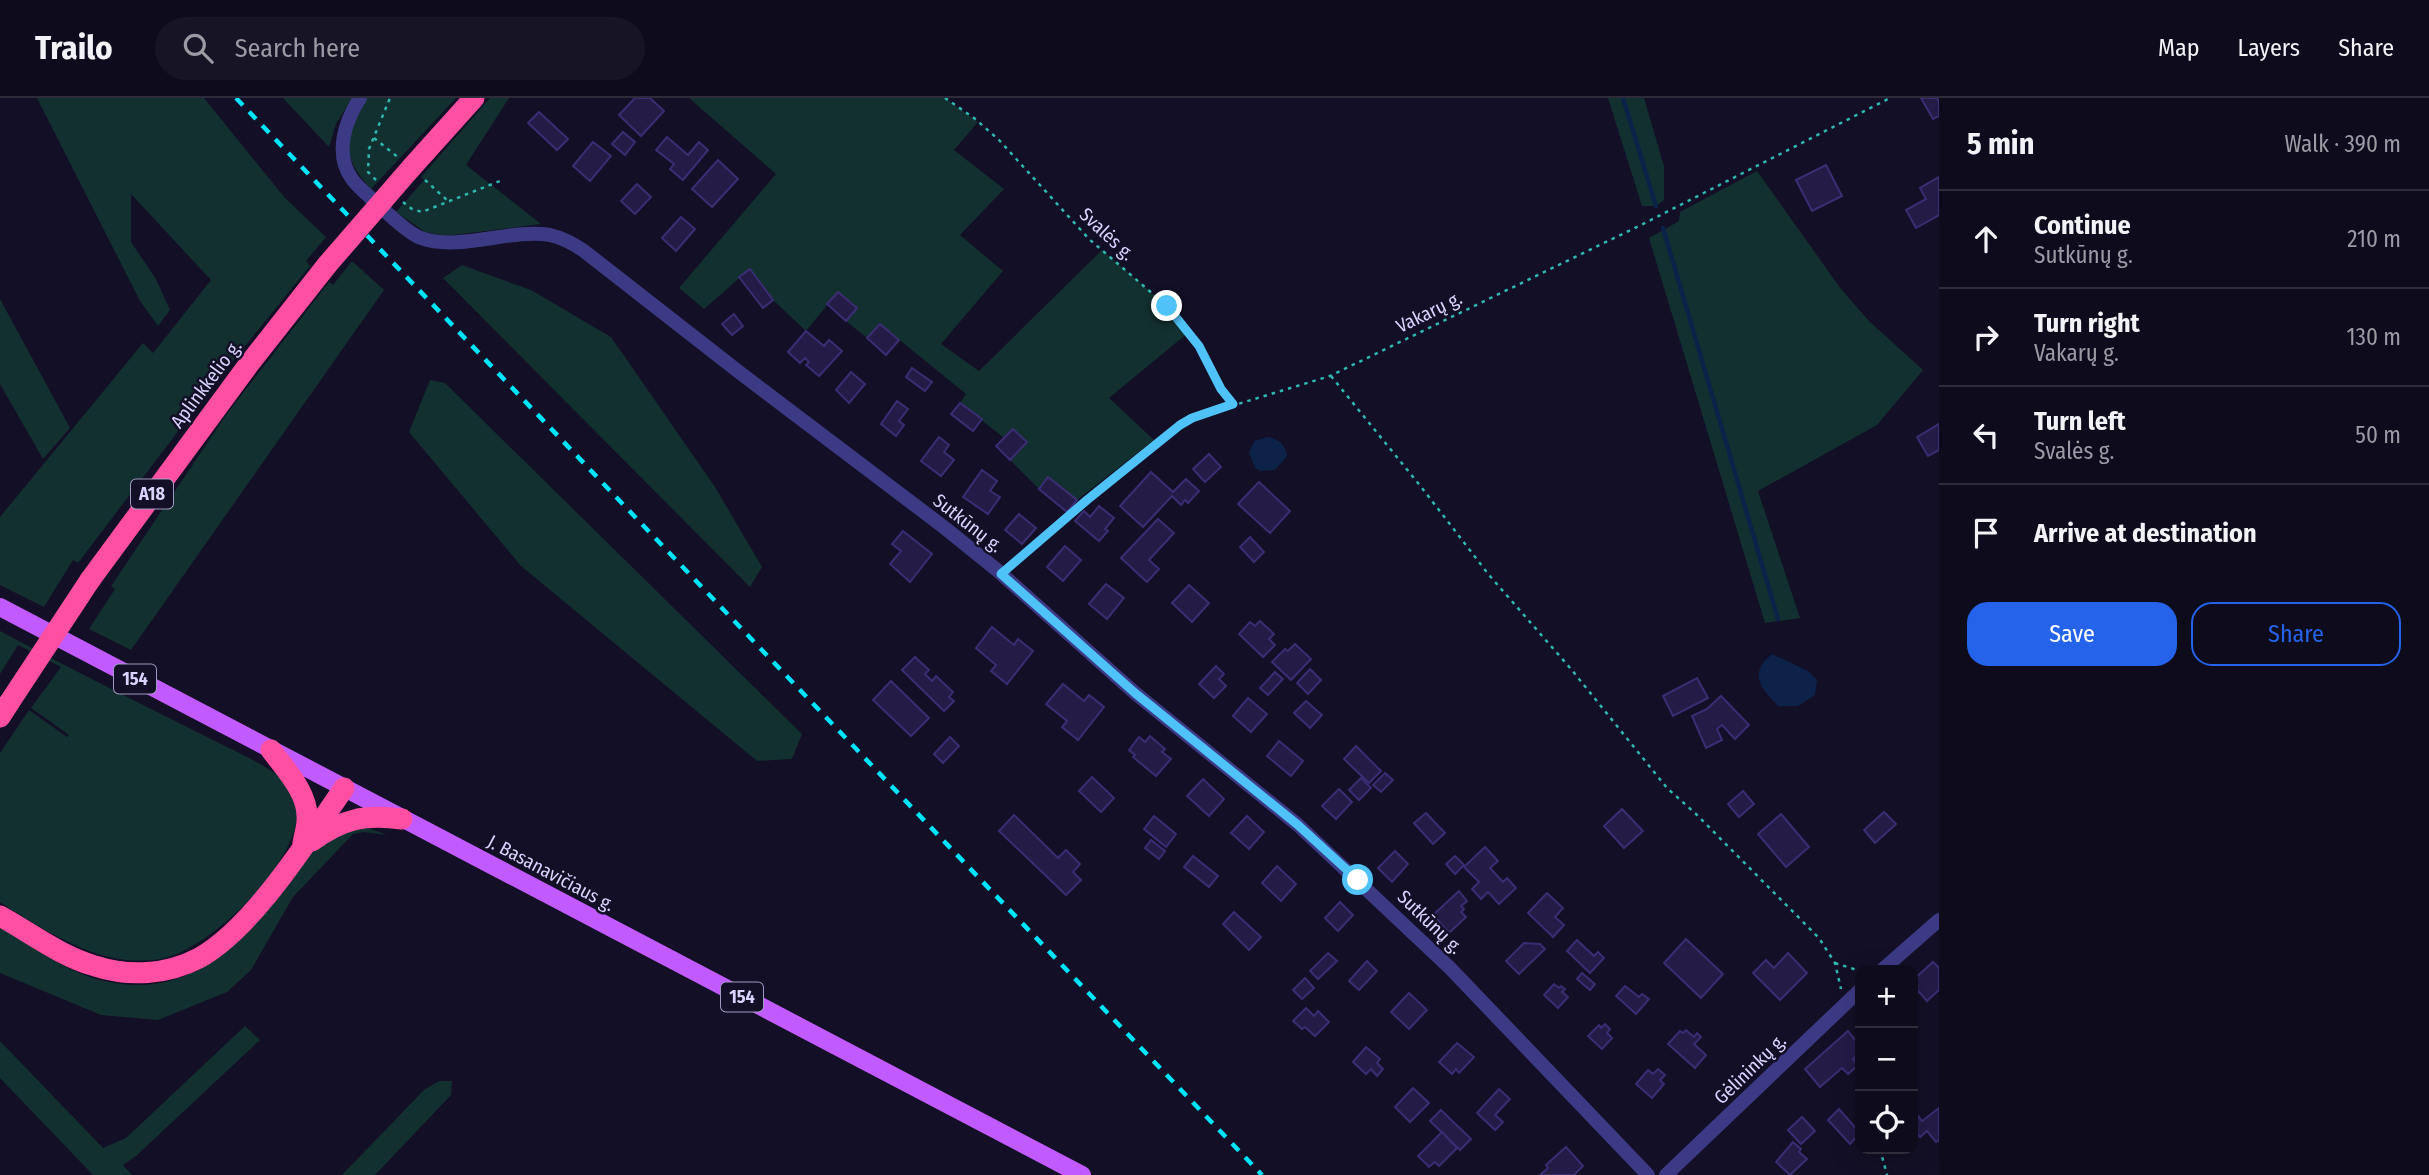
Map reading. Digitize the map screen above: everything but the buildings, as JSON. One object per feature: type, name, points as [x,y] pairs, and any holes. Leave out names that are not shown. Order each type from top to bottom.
[{"type":"highway","name":"Aplinkkelio g.","points":[[3,712],[90,580],[249,364],[327,265],[474,98]]},
{"type":"highway","points":[[271,750],[295,782],[304,800],[308,819],[301,849]]},
{"type":"highway","points":[[0,916],[78,960],[96,967],[114,972],[136,973],[175,968],[199,958],[226,939],[254,909],[301,849],[344,788]]},
{"type":"highway","points":[[301,849],[343,822],[380,816],[402,819]]},
{"type":"main road","name":"J. Basanavičiaus g.","points":[[0,607],[1082,1175]]},
{"type":"street","name":"Sutkūnų g.","points":[[360,98],[345,129],[342,152],[351,178],[395,220],[421,238],[452,242],[532,234],[550,235],[566,240],[584,251],[1001,574],[1135,693],[1298,825],[1450,968],[1648,1175]]},
{"type":"street","points":[[1888,965],[1939,920]]},
{"type":"street","name":"Gėlininkų g.","points":[[1666,1175],[1855,995]]},
{"type":"path","name":"Svalės g.","points":[[945,98],[999,140],[1089,239],[1167,306],[1199,346],[1221,389],[1233,404]]},
{"type":"path","name":"Vakarų g.","points":[[1001,574],[1087,500],[1192,418],[1331,376],[1641,225],[1890,98]]},
{"type":"path","points":[[374,138],[448,201]]},
{"type":"path","points":[[1331,376],[1489,575],[1571,668],[1667,789],[1819,938],[1835,963],[1842,995],[1839,1010]]},
{"type":"path","points":[[1835,963],[1855,969]]},
{"type":"path","points":[[1881,1154],[1887,1175]]},
{"type":"green space","points":[[37,98],[204,98],[285,198],[326,237],[306,261],[310,266],[211,388],[78,563],[73,560],[44,607],[0,585],[0,517],[143,343],[153,353],[211,280],[131,194],[131,242],[156,279],[170,310],[158,326],[140,301]]},
{"type":"green space","points":[[283,98],[352,98],[336,124],[329,147]]},
{"type":"green space","points":[[367,98],[456,98],[371,189],[354,166],[349,145],[354,123]]},
{"type":"green space","points":[[490,98],[509,98],[466,165],[541,224],[445,236],[425,232],[396,212],[424,180],[421,177]]},
{"type":"green space","points":[[689,98],[945,98],[978,122],[954,150],[1004,189],[960,235],[1003,271],[941,344],[979,371],[1102,250],[1167,306],[1189,332],[1109,398],[1154,440],[1077,500],[1048,477],[1039,489],[1010,460],[1026,442],[1004,438],[960,403],[966,394],[880,324],[867,338],[846,321],[857,308],[838,292],[806,331],[773,300],[750,269],[704,309],[679,288],[776,174]]},
{"type":"green space","points":[[1608,98],[1644,98],[1664,166],[1664,200],[1656,206],[1642,206]]},
{"type":"green space","points":[[1757,171],[1841,289],[1869,321],[1923,370],[1877,425],[1758,491],[1800,618],[1765,623],[1649,238],[1679,221],[1680,212]]},
{"type":"green space","points":[[352,261],[384,290],[131,650],[89,629],[115,589],[111,586],[226,415],[329,282],[333,285]]},
{"type":"green space","points":[[462,265],[531,290],[611,337],[715,487],[762,567],[750,587],[443,278]]},
{"type":"green space","points":[[0,299],[70,428],[43,459],[0,384]]},
{"type":"green space","points":[[430,380],[445,383],[802,734],[792,759],[757,761],[521,566],[409,432]]},
{"type":"green space","points":[[0,631],[250,758],[274,772],[290,786],[297,808],[293,834],[279,862],[258,890],[234,915],[182,952],[144,961],[98,954],[40,927],[0,902],[0,753],[29,710],[67,737],[69,735],[31,708],[61,667],[18,645],[0,674]]},
{"type":"green space","points":[[366,827],[387,835],[364,832],[353,834],[293,897],[251,970],[227,992],[158,1020],[101,1015],[0,973],[0,927],[57,962],[93,978],[123,984],[150,984],[176,979],[199,969],[241,938],[261,918],[311,853],[330,835]]},
{"type":"green space","points":[[245,1026],[260,1040],[136,1156],[123,1165],[132,1175],[93,1175],[0,1078],[0,1041],[103,1148],[126,1138]]},
{"type":"green space","points":[[439,1081],[452,1081],[451,1095],[375,1175],[342,1175],[424,1090]]},
{"type":"water","points":[[1267,437],[1281,443],[1287,456],[1275,470],[1260,471],[1255,468],[1249,453],[1254,441]]},
{"type":"water","points":[[1772,654],[1808,671],[1817,680],[1815,695],[1798,706],[1778,706],[1759,680],[1760,668]]},
{"type":"waterway","points":[[1623,98],[1656,206]]},
{"type":"waterway","points":[[1663,228],[1778,619]]},
{"type":"railway","points":[[236,98],[1262,1175]]},
{"type":"route","points":[[1167,306],[1199,346],[1221,389],[1233,404],[1180,425],[1001,574],[1135,693],[1298,825],[1358,880]]}]
